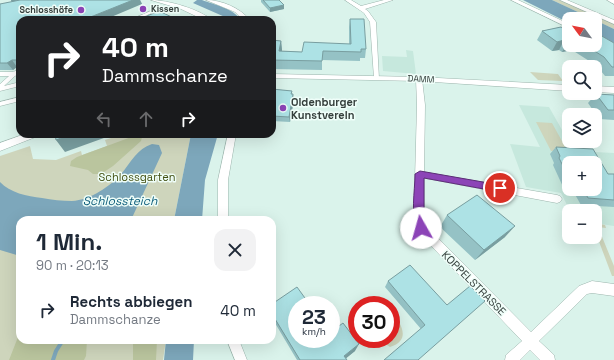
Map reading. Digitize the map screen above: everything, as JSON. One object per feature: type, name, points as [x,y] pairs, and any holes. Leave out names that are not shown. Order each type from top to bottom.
[{"type":"street","points":[[154,0],[163,5],[183,8],[200,16]]},
{"type":"street","points":[[140,16],[163,5],[179,0]]},
{"type":"street","points":[[183,8],[184,2],[187,0]]},
{"type":"street","points":[[210,0],[237,11],[243,16]]},
{"type":"street","points":[[348,0],[366,12],[372,22],[377,78]]},
{"type":"street","points":[[360,8],[390,0]]},
{"type":"street","points":[[514,0],[562,23]]},
{"type":"street","points":[[563,0],[614,22]]},
{"type":"street","points":[[610,0],[614,2]]},
{"type":"street","points":[[0,74],[16,73]]},
{"type":"street","points":[[0,88],[16,73]]},
{"type":"street","name":"DAMM","points":[[276,76],[419,79],[562,88]]},
{"type":"street","name":"KOPPELSTRASSE","points":[[419,79],[421,105],[419,217],[421,228],[549,360]]},
{"type":"street","points":[[0,88],[16,85]]},
{"type":"street","points":[[602,89],[614,90]]},
{"type":"street","points":[[0,104],[16,100]]},
{"type":"street","points":[[0,147],[24,138]]},
{"type":"street","points":[[223,216],[224,180],[231,138]]},
{"type":"street","points":[[420,174],[557,198]]},
{"type":"street","points":[[511,360],[583,290],[592,287],[614,290]]},
{"type":"street","points":[[235,344],[242,360]]},
{"type":"shaded area","points":[[406,50],[413,51],[416,74],[383,71],[382,56],[407,57]]},
{"type":"shaded area","points":[[519,105],[549,107],[562,130],[562,148],[572,148],[574,151],[614,153],[614,226],[602,224],[602,204],[566,204],[562,196],[602,196],[602,156],[562,156],[562,195],[561,193],[526,187],[510,144],[540,147]]},
{"type":"shaded area","points":[[129,138],[142,138],[141,141],[113,166],[101,174],[93,174],[88,170],[70,166],[71,161],[77,157]]},
{"type":"shaded area","points":[[16,342],[16,344],[87,344],[86,356],[84,360],[9,360]]},
{"type":"shaded area","points":[[133,344],[157,344],[156,360],[133,360]]},
{"type":"green space","points":[[552,0],[560,0],[588,12],[578,12]]},
{"type":"green space","points":[[602,18],[614,23],[614,29],[602,23]]},
{"type":"green space","points":[[530,72],[558,74],[562,81],[538,80]]},
{"type":"green space","points":[[536,122],[552,123],[562,141],[562,148],[566,148],[568,152],[551,151]]},
{"type":"green space","name":"Schlossgarten","points":[[111,138],[190,138],[175,216],[16,216],[16,344],[165,344],[163,360],[0,360],[0,156],[30,146],[33,159],[56,160],[81,151],[82,155],[107,146],[105,140]]},
{"type":"green space","points":[[602,224],[605,225],[606,228],[602,228]]},
{"type":"green space","points":[[602,237],[614,266],[614,276],[612,276],[600,244],[602,244]]},
{"type":"green space","points":[[400,324],[403,336],[400,341]]},
{"type":"water","points":[[197,0],[202,0],[218,5],[238,16],[223,16],[193,3]]},
{"type":"water","points":[[523,0],[552,0],[578,12],[562,12],[562,20]]},
{"type":"water","points":[[602,23],[614,29],[614,46],[602,40]]},
{"type":"water","points":[[190,138],[217,138],[205,180],[202,216],[175,216]]},
{"type":"water","name":"Schlossteich","points":[[152,144],[159,145],[162,153],[133,216],[16,216],[16,255],[0,250],[0,182],[9,189],[25,195],[57,200],[79,200],[100,192],[112,183],[122,173],[138,152]]},
{"type":"water","points":[[166,344],[194,344],[193,360],[164,360]]},
{"type":"building","points":[[20,0],[133,0],[93,16],[16,16],[16,60],[12,60],[7,63],[0,63],[0,4]]},
{"type":"building","points":[[263,0],[279,0],[284,5],[270,8]]},
{"type":"building","points":[[159,11],[170,16],[147,16]]},
{"type":"building","points":[[350,19],[364,19],[366,49],[361,49],[361,52],[323,51],[322,61],[276,60],[276,40],[281,41],[279,51],[302,52],[304,42],[351,44]]},
{"type":"building","points":[[561,27],[562,41],[557,42],[542,31]]},
{"type":"building","points":[[602,36],[614,43],[614,67],[612,67],[604,57],[596,52],[602,52]]},
{"type":"building","name":"Oldenburger Kunstverein","points":[[276,89],[292,91],[291,94],[293,94],[289,117],[276,116]]},
{"type":"building","points":[[602,94],[614,95],[614,110],[608,110],[600,100],[602,100]]},
{"type":"building","points":[[556,147],[593,149],[597,156],[562,156],[562,164],[559,158],[560,156]]},
{"type":"building","points":[[602,164],[608,174],[614,174],[614,200],[588,198],[587,196],[602,196]]},
{"type":"building","points":[[477,195],[515,226],[484,250],[447,215]]},
{"type":"building","points":[[410,265],[447,305],[470,286],[485,301],[418,360],[384,360],[400,348],[400,346],[425,325],[388,281]]},
{"type":"building","points":[[297,287],[304,296],[288,296],[288,340],[276,321],[276,301]]},
{"type":"building","points":[[343,323],[348,330],[348,348],[354,348],[344,356],[347,360],[300,360],[293,348],[340,348],[340,325]]},
{"type":"waterway","points":[[53,360],[60,344]]},
{"type":"place","name":"Kissen","points":[[143,9]]},
{"type":"place","name":"Schlosshöfe","points":[[81,10]]},
{"type":"place","name":"Oldenburger Kunstverein","points":[[283,108]]},
{"type":"route","points":[[421,228],[419,223],[420,174],[500,188]]}]
